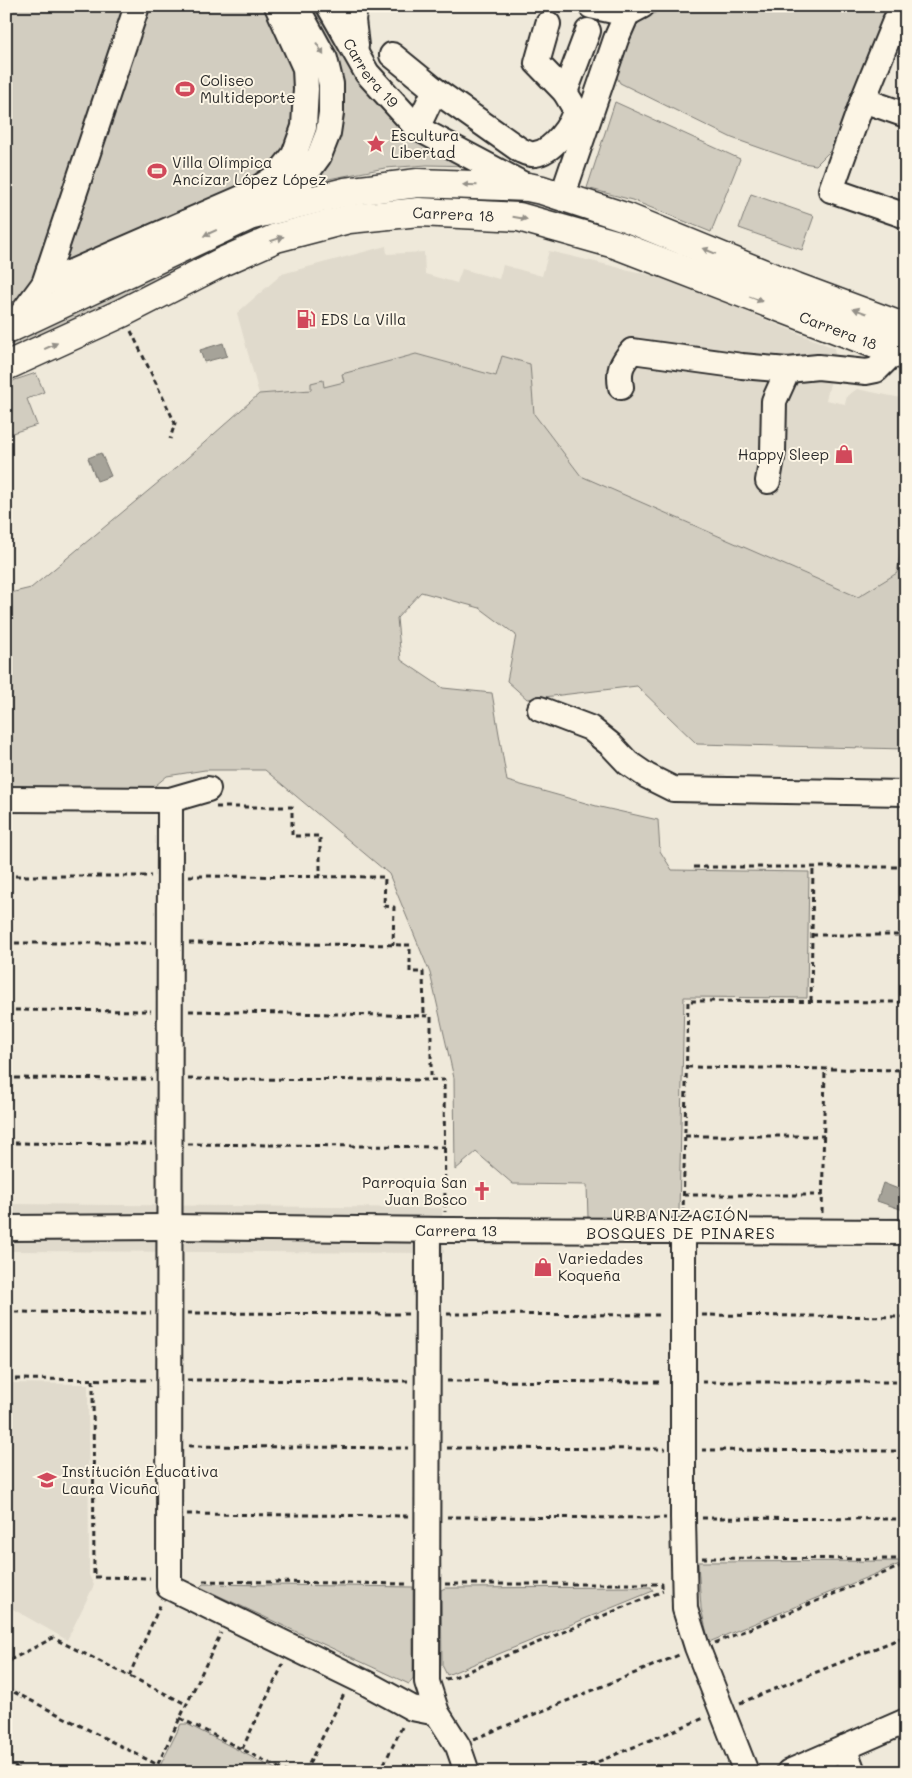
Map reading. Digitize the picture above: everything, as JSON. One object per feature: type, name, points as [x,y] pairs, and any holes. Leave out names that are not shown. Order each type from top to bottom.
[{"type":"main road","name":"Carrera 18","points":[[10,328],[249,216],[345,192],[418,183],[528,188],[562,197],[628,218],[796,287],[906,328]]},
{"type":"main road","name":"Carrera 18","points":[[6,366],[122,313],[224,261],[276,238],[349,219],[419,212],[519,217],[615,244],[900,354]]},
{"type":"street","points":[[10,328],[44,284],[137,6]]},
{"type":"street","points":[[44,284],[244,197],[277,176],[294,154],[304,127],[306,89],[305,68],[277,6]]},
{"type":"street","points":[[249,216],[298,185],[319,156],[328,133],[331,113],[331,84],[326,59],[296,6]]},
{"type":"street","name":"Carrera 19","points":[[329,6],[366,73],[417,128],[528,188]]},
{"type":"street","points":[[355,6],[353,20],[356,52]]},
{"type":"street","points":[[562,197],[616,39],[635,10],[591,6]]},
{"type":"street","points":[[895,21],[863,100],[832,190],[906,216]]},
{"type":"street","points":[[392,55],[434,90],[520,150],[529,154],[536,154],[546,150],[558,139],[569,126],[575,109],[565,92],[537,63],[548,24]]},
{"type":"street","points":[[565,92],[588,31]]},
{"type":"street","points":[[417,128],[434,90]]},
{"type":"street","points":[[863,100],[906,115]]},
{"type":"street","points":[[621,387],[619,375],[623,362],[632,351],[742,366],[788,370],[818,366],[866,372],[876,370],[900,354]]},
{"type":"street","points":[[768,481],[773,452],[774,401],[788,370]]},
{"type":"street","points":[[540,709],[590,728],[611,745],[628,763],[647,776],[673,788],[906,793]]},
{"type":"street","points":[[6,799],[170,800],[208,798]]},
{"type":"street","points":[[170,800],[168,1079],[169,1582],[229,1616],[412,1708],[437,1713]]},
{"type":"street","name":"Carrera 13","points":[[6,1228],[168,1227],[683,1232],[906,1232]]},
{"type":"street","points":[[437,1230],[428,1314],[427,1682],[437,1713],[458,1746],[467,1772]]},
{"type":"street","points":[[683,1232],[682,1518],[685,1609],[697,1648],[746,1772]]},
{"type":"street","points":[[789,1772],[906,1721]]},
{"type":"street","points":[[844,1748],[853,1772]]},
{"type":"path","points":[[122,313],[176,422],[170,439]]},
{"type":"path","points":[[208,798],[292,807],[292,836],[320,836],[320,876]]},
{"type":"path","points":[[694,867],[906,867]]},
{"type":"path","points":[[811,1002],[813,867]]},
{"type":"path","points":[[6,876],[385,877],[384,906],[394,907],[393,945]]},
{"type":"path","points":[[812,935],[906,936]]},
{"type":"path","points":[[6,943],[410,945],[410,972],[423,972],[424,1015]]},
{"type":"path","points":[[683,1232],[688,1001],[906,1002]]},
{"type":"path","points":[[6,1010],[431,1016],[431,1079]]},
{"type":"path","points":[[687,1067],[906,1070]]},
{"type":"path","points":[[822,1232],[825,1069]]},
{"type":"path","points":[[6,1078],[444,1080],[445,1147],[437,1230]]},
{"type":"path","points":[[685,1136],[824,1136]]},
{"type":"path","points":[[6,1143],[445,1147]]},
{"type":"path","points":[[684,1195],[822,1196]]},
{"type":"path","points":[[6,1312],[906,1317]]},
{"type":"path","points":[[6,1379],[906,1382]]},
{"type":"path","points":[[92,1380],[94,1577],[169,1582],[129,1676]]},
{"type":"path","points":[[168,1446],[906,1451]]},
{"type":"path","points":[[169,1514],[906,1519]]},
{"type":"path","points":[[684,1558],[906,1559]]},
{"type":"path","points":[[458,1746],[906,1564]]},
{"type":"path","points":[[427,1682],[452,1678],[662,1591],[684,1592]]},
{"type":"path","points":[[154,1772],[229,1616]]},
{"type":"path","points":[[573,1772],[906,1636]]},
{"type":"path","points":[[6,1669],[12,1659],[53,1638],[186,1704]]},
{"type":"path","points":[[242,1749],[292,1647]]},
{"type":"path","points":[[304,1772],[352,1677]]},
{"type":"path","points":[[6,1688],[158,1764]]},
{"type":"path","points":[[380,1772],[412,1708]]},
{"type":"path","points":[[180,1718],[287,1772]]},
{"type":"path","points":[[6,1762],[25,1772]]},
{"type":"shaded area","name":"Villa Olímpica Ancízar López López","points":[[6,6],[296,6],[325,59],[319,156],[6,317]]},
{"type":"shaded area","points":[[306,6],[312,6],[362,86],[397,122],[474,166],[427,165],[385,168],[313,182],[342,86],[337,61]]},
{"type":"shaded area","points":[[668,6],[906,6],[906,16],[893,12],[830,151],[816,165],[803,163],[732,138],[620,83],[614,72],[632,29],[642,20]]},
{"type":"shaded area","points":[[615,102],[740,159],[711,232],[632,200],[587,188]]},
{"type":"shaded area","points":[[380,193],[540,197],[804,297],[461,204],[229,248],[119,298],[6,353],[6,339],[217,236]]},
{"type":"shaded area","points":[[751,194],[814,216],[802,250],[739,228]]},
{"type":"shaded area","points":[[386,246],[387,254],[424,252],[425,274],[457,283],[462,269],[499,279],[503,265],[542,276],[549,251],[667,279],[834,348],[836,359],[826,400],[845,404],[847,396],[857,389],[906,399],[906,522],[897,573],[858,597],[581,476],[534,414],[530,364],[502,356],[497,376],[416,354],[343,374],[345,382],[324,387],[323,380],[312,390],[259,394],[237,313],[282,274]]},
{"type":"shaded area","points":[[223,343],[227,356],[204,362],[200,350]]},
{"type":"shaded area","points":[[416,354],[496,376],[502,356],[530,364],[534,414],[581,476],[858,597],[897,573],[904,531],[906,531],[906,749],[697,744],[637,686],[527,699],[507,681],[516,635],[480,608],[421,592],[397,618],[401,660],[443,688],[492,693],[507,781],[600,807],[658,820],[660,851],[672,870],[809,872],[807,998],[684,997],[679,1211],[672,1220],[588,1218],[587,1185],[513,1184],[476,1152],[455,1170],[454,1078],[430,973],[389,874],[265,770],[205,770],[167,776],[150,790],[6,789],[6,594],[31,588],[177,467],[259,394],[311,390],[311,383],[323,380],[324,387],[344,382],[342,374]]},
{"type":"shaded area","points":[[36,373],[44,392],[27,399],[37,425],[6,435],[6,387],[15,380]]},
{"type":"shaded area","points":[[101,453],[111,476],[97,481],[88,458]]},
{"type":"shaded area","points":[[883,1183],[906,1192],[906,1211],[877,1201]]},
{"type":"shaded area","points":[[6,1204],[442,1208],[444,1253],[6,1251]]},
{"type":"shaded area","name":"Institución Educativa Laura Vicuña","points":[[6,1383],[88,1384],[89,1575],[94,1585],[67,1640],[6,1605]]},
{"type":"shaded area","points":[[900,1561],[902,1563],[709,1642],[701,1608],[698,1562]]},
{"type":"shaded area","points":[[203,1584],[413,1587],[413,1678],[409,1684],[200,1587]]},
{"type":"shaded area","points":[[651,1587],[653,1591],[447,1675],[442,1665],[441,1590],[445,1588]]},
{"type":"shaded area","points":[[181,1724],[187,1724],[281,1772],[157,1772]]},
{"type":"place","name":"Coliseo Multideporte","points":[[185,89]]},
{"type":"place","name":"Escultura Libertad","points":[[376,144]]},
{"type":"place","name":"Villa Olímpica Ancízar López López","points":[[157,171]]},
{"type":"place","name":"EDS La Villa","points":[[306,319]]},
{"type":"place","name":"Happy Sleep","points":[[844,454]]},
{"type":"place","name":"Parroquia San Juan Bosco","points":[[482,1191]]},
{"type":"place","name":"Variedades Koqueña","points":[[543,1267]]},
{"type":"place","name":"Institución Educativa Laura Vicuña","points":[[47,1480]]},
{"type":"district","name":"URBANIZACIÓN BOSQUES DE PINARES","points":[[681,1223]]}]
